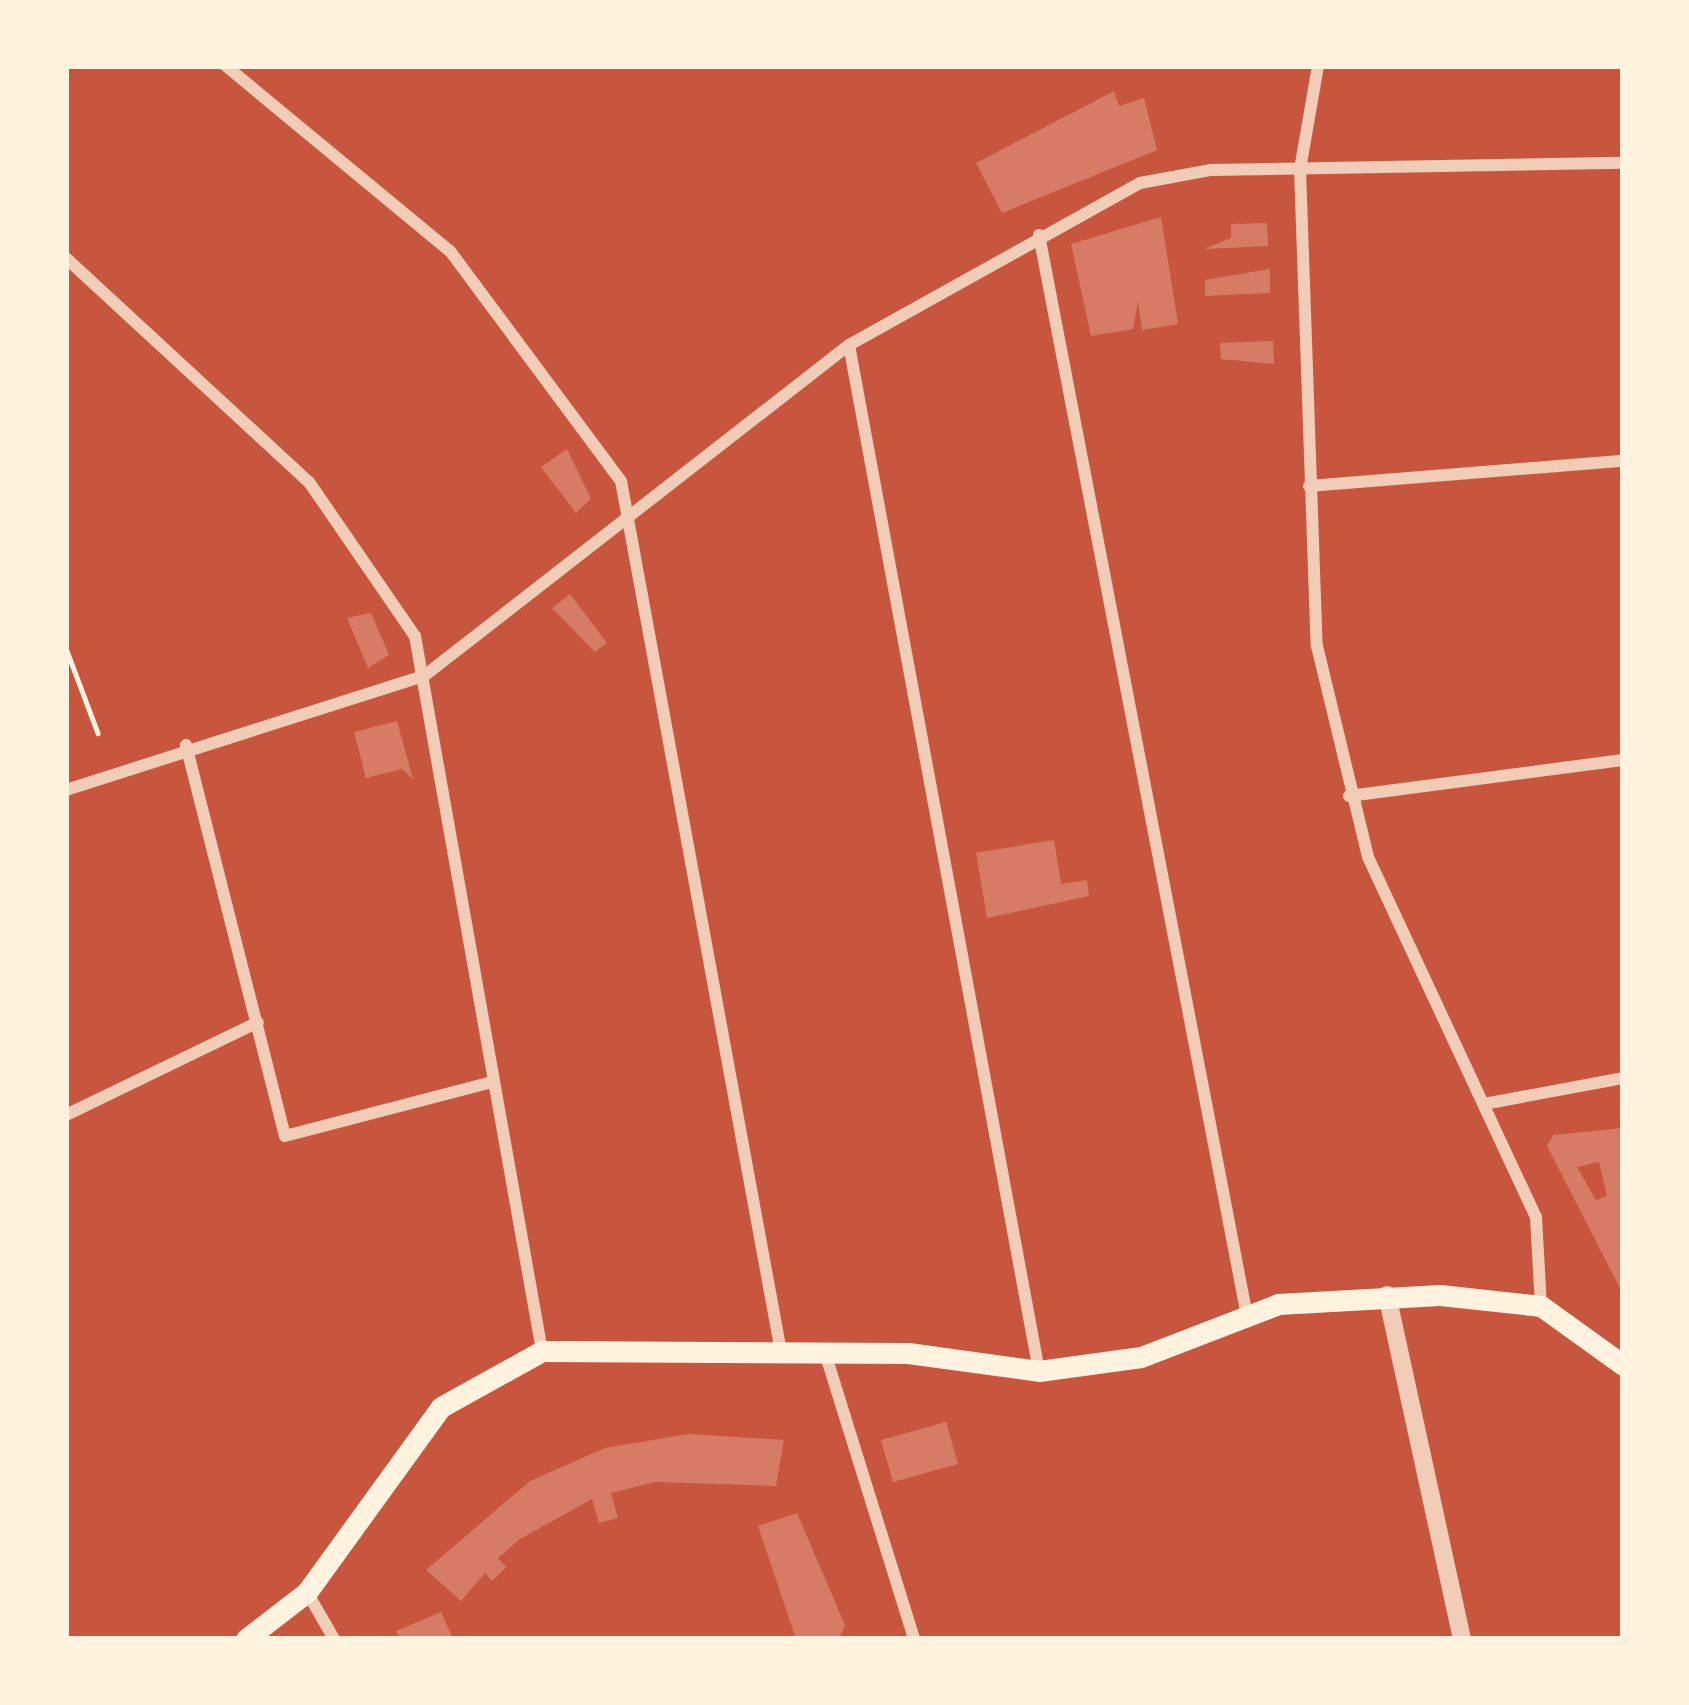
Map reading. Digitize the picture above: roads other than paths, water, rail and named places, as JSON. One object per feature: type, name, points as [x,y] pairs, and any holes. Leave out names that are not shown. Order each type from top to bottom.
[{"type":"main road","points":[[246,1639],[307,1592],[441,1407],[542,1351],[621,1345],[782,1359],[908,1353],[1039,1371],[1142,1357],[1247,1316],[1387,1295],[1541,1306],[1623,1365]]},
{"type":"street","points":[[226,66],[482,286],[621,481],[631,514],[782,1359]]},
{"type":"street","points":[[1318,66],[1300,169],[1317,646],[1349,796],[1536,1217],[1541,1306]]},
{"type":"street","points":[[66,790],[186,745],[424,676],[849,345],[1039,235],[1177,173],[1623,163]]},
{"type":"street","points":[[1039,235],[1247,1316]]},
{"type":"street","points":[[66,258],[309,482],[397,605],[424,676],[542,1351]]},
{"type":"street","points":[[849,345],[1039,1371]]},
{"type":"street","points":[[1309,485],[1623,460]]},
{"type":"street","points":[[186,745],[285,1136],[492,1082]]},
{"type":"street","points":[[1349,796],[1623,760]]},
{"type":"street","points":[[66,1115],[258,1022]]},
{"type":"street","points":[[1484,1104],[1623,1078]]},
{"type":"street","points":[[1387,1295],[1462,1639]]},
{"type":"street","points":[[826,1356],[914,1639]]},
{"type":"street","points":[[307,1592],[334,1639]]}]
